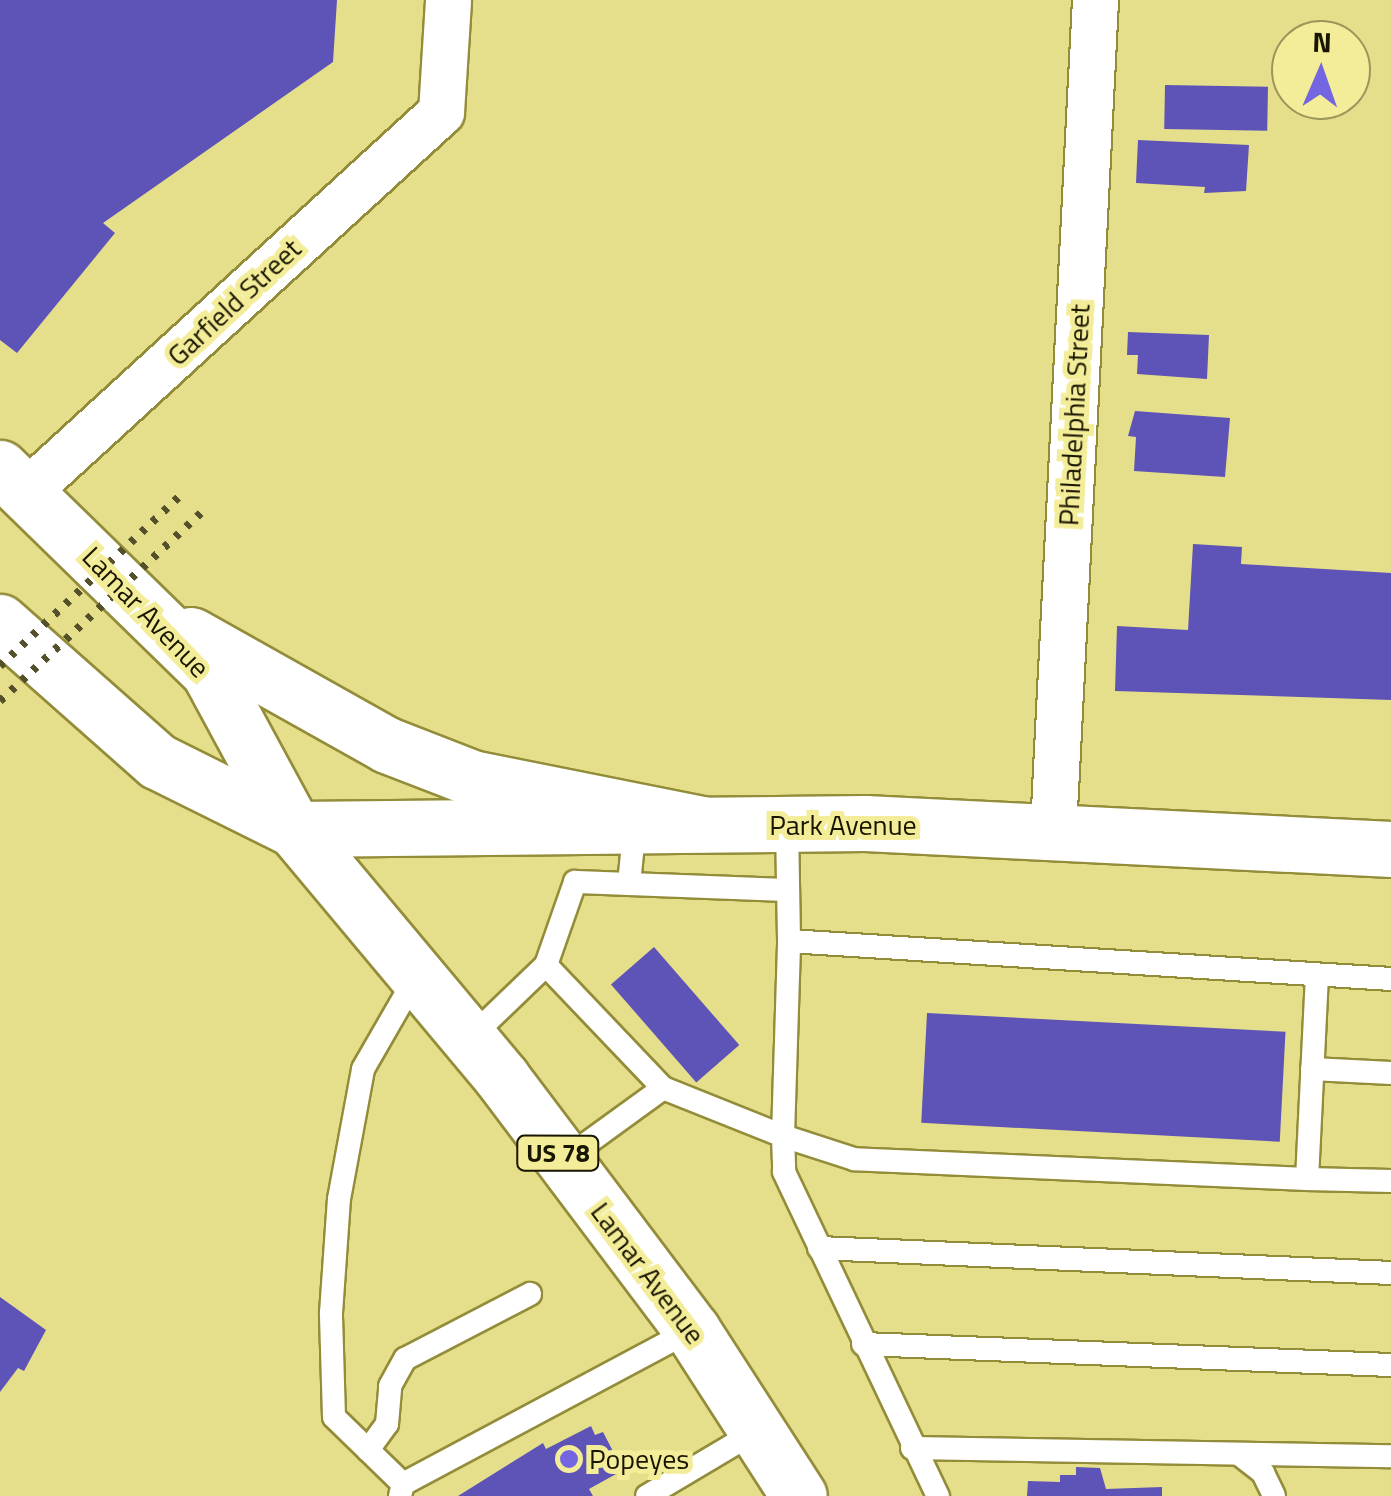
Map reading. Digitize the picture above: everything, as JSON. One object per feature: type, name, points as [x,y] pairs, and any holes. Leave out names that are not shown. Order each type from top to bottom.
[{"type":"main road","name":"Lamar Avenue","points":[[14,480],[209,672],[294,829],[564,1160],[692,1330],[760,1429],[799,1496]]},
{"type":"main road","points":[[141,604],[370,736],[472,778],[703,824]]},
{"type":"main road","name":"Lamar Avenue","points":[[0,622],[157,761],[294,829]]},
{"type":"main road","name":"Park Avenue","points":[[294,829],[703,824],[1053,829],[1391,848]]},
{"type":"street","name":"Garfield Street","points":[[14,480],[441,112],[448,0]]},
{"type":"street","name":"Philadelphia Street","points":[[1053,829],[1096,0]]},
{"type":"lane","points":[[629,884],[635,824]]},
{"type":"lane","points":[[787,825],[789,942],[784,1172],[938,1496]]},
{"type":"lane","points":[[469,1039],[546,966],[575,882],[788,890]]},
{"type":"lane","points":[[789,942],[1391,979]]},
{"type":"lane","points":[[546,966],[663,1088],[783,1136],[854,1158],[1391,1181]]},
{"type":"lane","points":[[1306,1179],[1317,975]]},
{"type":"lane","points":[[416,977],[362,1069],[340,1198],[331,1314],[334,1417],[402,1490],[692,1330]]},
{"type":"lane","points":[[1312,1068],[1391,1073]]},
{"type":"lane","points":[[564,1160],[663,1088]]},
{"type":"lane","points":[[819,1248],[1391,1273]]},
{"type":"lane","points":[[368,1450],[387,1424],[390,1386],[405,1359],[530,1294]]},
{"type":"lane","points":[[864,1344],[1391,1365]]},
{"type":"lane","points":[[647,1496],[760,1429]]},
{"type":"lane","points":[[912,1448],[1391,1456]]},
{"type":"lane","points":[[1240,1454],[1262,1473],[1274,1496]]},
{"type":"building","points":[[0,0],[337,0],[333,62],[103,223],[115,233],[17,353],[0,340]]},
{"type":"building","points":[[1165,85],[1268,87],[1267,131],[1164,129]]},
{"type":"building","points":[[1138,140],[1249,145],[1246,191],[1204,193],[1205,187],[1136,183]]},
{"type":"building","points":[[1128,332],[1209,335],[1207,379],[1137,374],[1138,355],[1127,355]]},
{"type":"building","points":[[1135,411],[1230,418],[1225,477],[1134,471],[1136,437],[1128,436]]},
{"type":"building","points":[[1193,544],[1242,547],[1241,564],[1391,573],[1391,700],[1115,691],[1117,626],[1188,630]]},
{"type":"building","points":[[654,947],[739,1045],[696,1083],[611,984]]},
{"type":"building","points":[[927,1013],[1286,1032],[1280,1142],[921,1123]]},
{"type":"building","points":[[0,1297],[46,1330],[24,1371],[18,1368],[0,1392]]},
{"type":"building","name":"Popeyes","points":[[591,1426],[595,1435],[603,1432],[618,1461],[611,1465],[616,1474],[589,1489],[593,1496],[458,1496],[543,1443],[546,1449]]},
{"type":"building","points":[[1076,1467],[1100,1468],[1106,1489],[1162,1487],[1162,1496],[1027,1496],[1028,1481],[1060,1482],[1060,1475],[1076,1475]]},
{"type":"railway","points":[[0,666],[182,494]]},
{"type":"railway","points":[[0,701],[202,512]]},
{"type":"place","name":"Popeyes","points":[[569,1459]]}]
